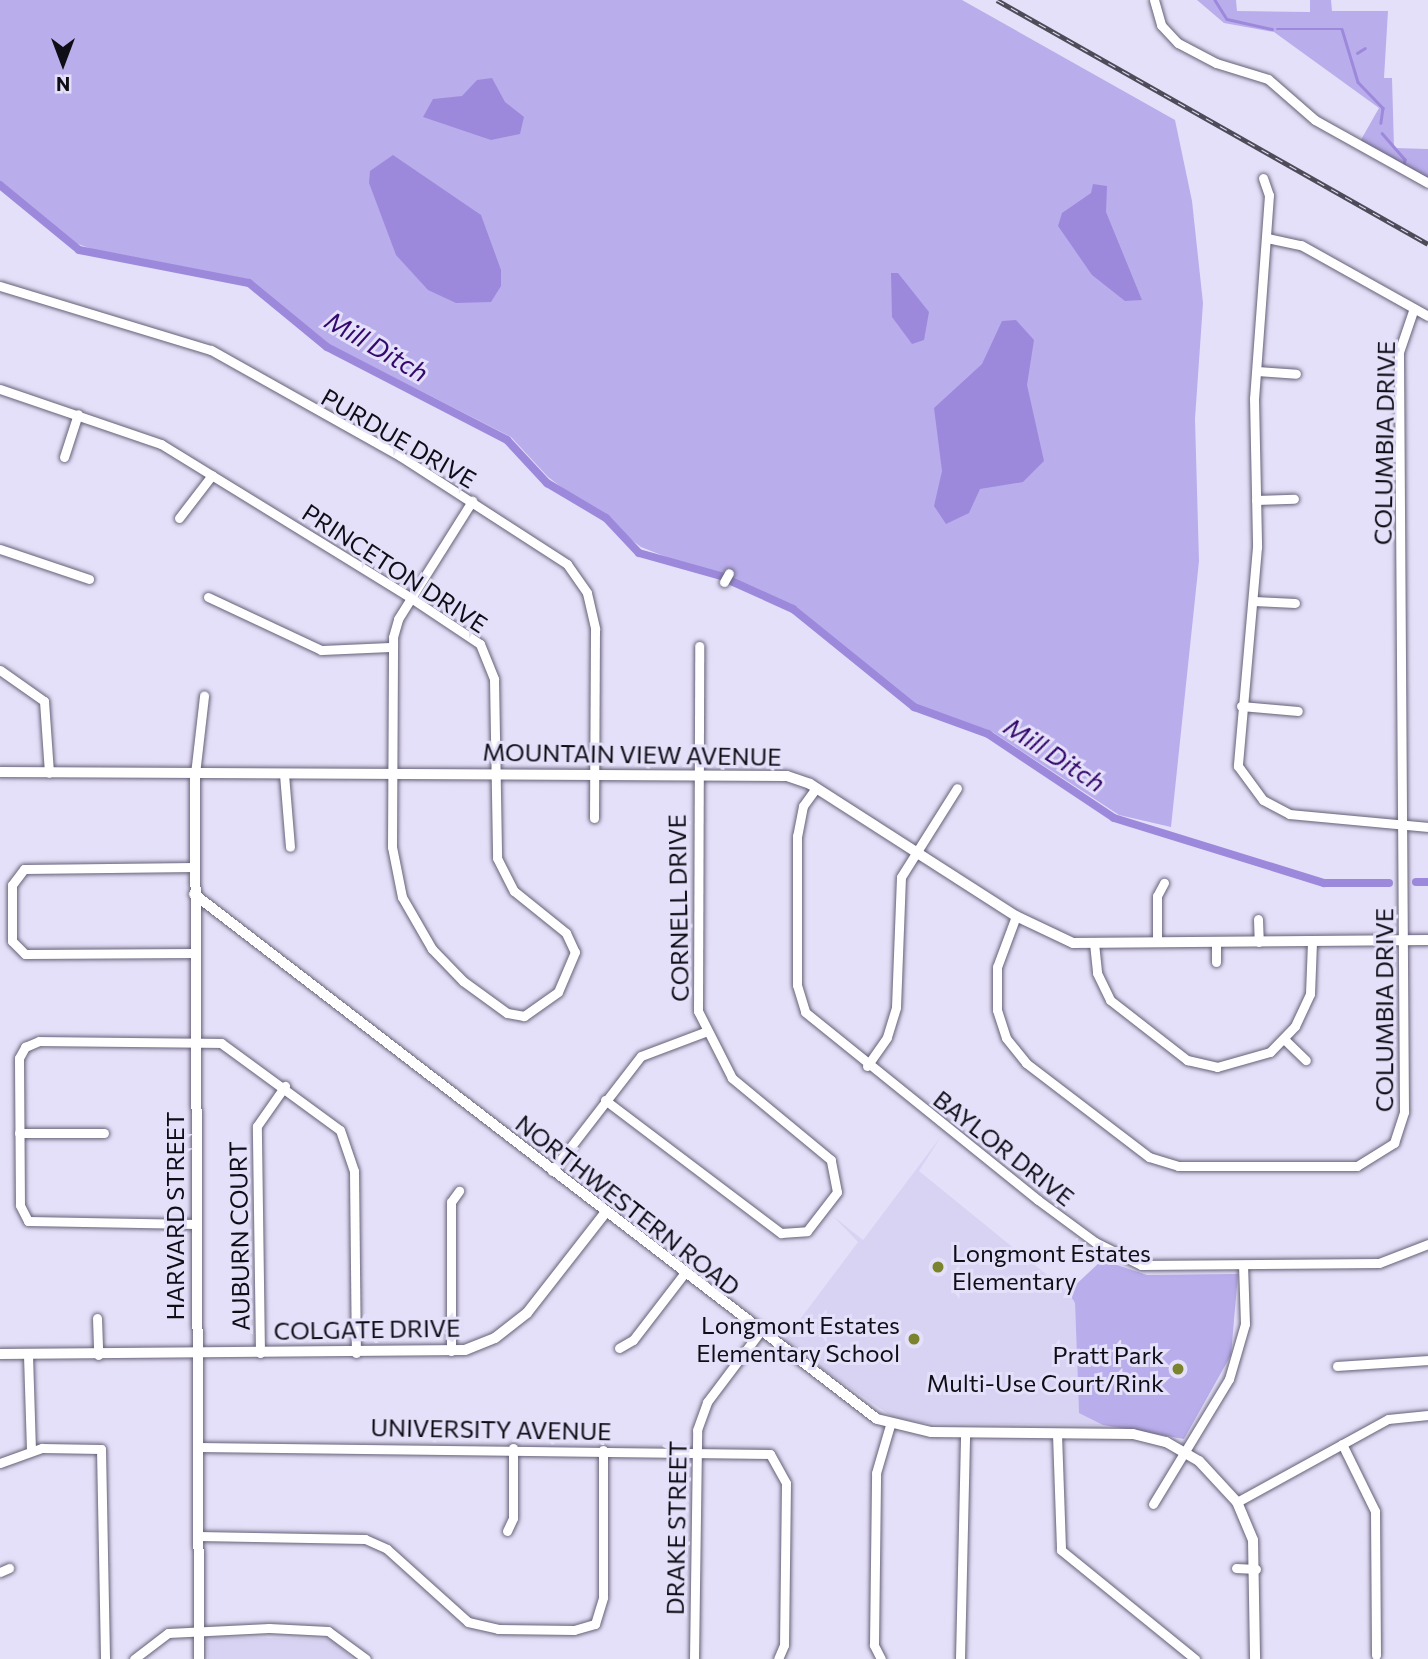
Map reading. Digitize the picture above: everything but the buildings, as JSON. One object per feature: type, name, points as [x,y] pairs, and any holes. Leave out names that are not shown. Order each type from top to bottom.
[{"type":"street","points":[[1154,0],[1161,25],[1178,43],[1212,61],[1268,79],[1315,120],[1428,183]]},
{"type":"street","points":[[1263,178],[1267,238],[1257,371],[1254,601],[1241,706],[1238,766],[1263,800],[1289,814],[1402,827],[1428,827]]},
{"type":"street","points":[[1267,238],[1301,245],[1428,316]]},
{"type":"street","name":"PURDUE DRIVE","points":[[0,286],[190,340],[472,501],[551,550],[587,593],[595,629],[594,818]]},
{"type":"street","name":"COLUMBIA DRIVE","points":[[1016,916],[997,967],[999,1021],[1012,1049],[1149,1157],[1178,1166],[1357,1166],[1387,1152],[1404,1112],[1399,352],[1414,308]]},
{"type":"street","points":[[1257,371],[1296,374]]},
{"type":"street","name":"PRINCETON DRIVE","points":[[0,389],[144,436],[411,598],[486,652],[494,679],[494,840],[504,876],[566,933],[575,952],[558,992],[524,1016],[508,1013],[463,981],[415,924],[396,876],[391,647]]},
{"type":"street","points":[[64,457],[78,414]]},
{"type":"street","points":[[180,518],[212,475]]},
{"type":"street","points":[[1256,500],[1294,499]]},
{"type":"street","points":[[208,597],[321,650],[391,647],[411,598],[472,501]]},
{"type":"street","points":[[0,549],[89,579]]},
{"type":"street","points":[[1254,601],[1295,603]]},
{"type":"street","name":"CORNELL DRIVE","points":[[604,1100],[769,1227],[807,1231],[831,1206],[837,1169],[732,1078],[705,1032],[695,990],[695,774],[699,646]]},
{"type":"street","points":[[0,670],[44,701],[49,772]]},
{"type":"street","points":[[195,774],[204,696]]},
{"type":"street","points":[[1241,706],[1298,711]]},
{"type":"street","name":"MOUNTAIN VIEW AVENUE","points":[[0,772],[787,776],[816,788],[1016,916],[1057,939],[1094,943],[1428,940]]},
{"type":"street","name":"HARVARD STREET","points":[[195,774],[199,1659]]},
{"type":"street","points":[[284,774],[290,847]]},
{"type":"street","name":"BAYLOR DRIVE","points":[[816,788],[803,806],[797,836],[797,985],[815,1026],[1125,1260],[1159,1267],[1379,1263],[1428,1244]]},
{"type":"street","points":[[867,1066],[893,1023],[897,893],[914,851],[957,788]]},
{"type":"street","points":[[195,867],[24,869],[12,885],[12,941],[25,954],[196,953]]},
{"type":"street","points":[[1157,942],[1157,896],[1164,883]]},
{"type":"street","name":"NORTHWESTERN ROAD","points":[[194,894],[759,1333],[890,1425],[965,1433],[1133,1434],[1186,1452],[1237,1502],[1256,1569],[1255,1659]]},
{"type":"street","points":[[1258,919],[1259,942]]},
{"type":"street","points":[[1094,943],[1097,973],[1110,1000],[1187,1060],[1234,1066],[1285,1040],[1310,994],[1312,941]]},
{"type":"street","points":[[1216,942],[1216,962]]},
{"type":"street","points":[[552,1171],[604,1100],[641,1056],[705,1032]]},
{"type":"street","points":[[196,1224],[28,1221],[20,1206],[19,1058],[33,1042],[196,1040],[237,1050],[340,1130],[353,1159],[356,1353]]},
{"type":"street","points":[[1285,1040],[1306,1060]]},
{"type":"street","name":"AUBURN COURT","points":[[260,1353],[257,1126],[285,1086]]},
{"type":"street","points":[[19,1133],[104,1133]]},
{"type":"street","points":[[451,1351],[451,1215],[459,1191]]},
{"type":"street","name":"COLGATE DRIVE","points":[[0,1354],[356,1353],[451,1351],[478,1346],[512,1327],[605,1213]]},
{"type":"street","points":[[1153,1504],[1186,1452],[1242,1342],[1243,1265]]},
{"type":"street","points":[[619,1348],[633,1340],[684,1275]]},
{"type":"street","points":[[97,1318],[98,1355]]},
{"type":"street","name":"DRAKE STREET","points":[[694,1659],[695,1449],[707,1402],[759,1333]]},
{"type":"street","points":[[27,1355],[31,1450]]},
{"type":"street","points":[[1337,1366],[1428,1360]]},
{"type":"street","points":[[1237,1502],[1388,1419],[1428,1415]]},
{"type":"street","points":[[881,1659],[874,1644],[876,1473],[890,1425]]},
{"type":"street","points":[[960,1659],[965,1433]]},
{"type":"street","points":[[1057,1434],[1061,1550],[1182,1656],[1195,1659]]},
{"type":"street","points":[[1342,1444],[1375,1511],[1376,1655]]},
{"type":"street","name":"UNIVERSITY AVENUE","points":[[198,1447],[759,1450],[779,1462],[786,1483],[785,1645],[778,1659]]},
{"type":"street","points":[[506,1531],[513,1518],[513,1448]]},
{"type":"street","points":[[0,1463],[31,1450],[101,1449],[105,1659]]},
{"type":"street","points":[[198,1536],[365,1539],[387,1549],[468,1622],[498,1629],[574,1630],[595,1624],[603,1597],[603,1450]]},
{"type":"street","points":[[1236,1568],[1256,1569]]},
{"type":"street","points":[[134,1659],[168,1633],[198,1630],[328,1631],[366,1659]]},
{"type":"shaded area","points":[[0,0],[962,0],[1175,120],[1192,201],[1203,303],[1195,419],[1199,561],[1171,827],[1119,815],[991,731],[915,704],[796,608],[641,547],[548,477],[511,437],[321,340],[247,279],[124,260],[66,240],[0,182]]},
{"type":"shaded area","points":[[1197,0],[1236,0],[1237,11],[1310,12],[1310,0],[1331,0],[1332,11],[1388,11],[1384,78],[1392,78],[1394,148],[1428,149],[1428,183],[1358,145],[1379,108],[1274,32],[1224,23]]},
{"type":"shaded area","points":[[492,78],[505,102],[524,117],[520,134],[491,140],[423,117],[433,99],[462,96],[477,80]]},
{"type":"shaded area","points":[[393,155],[481,215],[501,270],[501,286],[491,302],[456,303],[428,290],[396,255],[369,183],[370,171]]},
{"type":"shaded area","points":[[1093,184],[1107,186],[1106,212],[1142,300],[1125,301],[1092,275],[1058,226],[1062,213],[1091,193]]},
{"type":"shaded area","points":[[891,273],[898,273],[929,312],[924,340],[912,344],[892,317]]},
{"type":"shaded area","points":[[1016,320],[1034,340],[1027,385],[1044,461],[1023,482],[980,489],[969,513],[946,524],[934,506],[942,471],[934,408],[982,364],[1002,321]]},
{"type":"shaded area","name":"Longmont Estates Elementary","points":[[942,1135],[919,1171],[1068,1292],[1075,1303],[1079,1412],[1103,1425],[921,1423],[893,1417],[783,1342],[858,1242],[833,1216],[863,1240]]},
{"type":"shaded area","points":[[1102,1260],[1147,1275],[1238,1274],[1231,1355],[1184,1439],[1103,1425],[1079,1413],[1075,1303],[1068,1292]]},
{"type":"shaded area","points":[[207,1637],[331,1639],[353,1659],[208,1659]]},
{"type":"waterway","points":[[1215,0],[1227,19],[1272,29]]},
{"type":"waterway","points":[[1277,29],[1342,29],[1358,82],[1383,108],[1381,123]]},
{"type":"waterway","points":[[1357,53],[1365,48]]},
{"type":"waterway","points":[[1382,133],[1405,159],[1404,167]]},
{"type":"waterway","name":"Mill Ditch","points":[[0,185],[79,250],[249,283],[327,347],[507,440],[547,483],[606,518],[639,553],[721,576]]},
{"type":"waterway","name":"Mill Ditch","points":[[731,581],[793,609],[914,707],[988,734],[1114,818],[1324,883],[1389,883]]},
{"type":"waterway","name":"Mill Ditch","points":[[1416,882],[1428,882]]},
{"type":"railway","points":[[997,0],[1428,244]]},
{"type":"place","name":"Longmont Estates Elementary","points":[[938,1267]]},
{"type":"place","name":"Longmont Estates Elementary School","points":[[914,1339]]},
{"type":"place","name":"Pratt Park Multi-Use Court/Rink","points":[[1178,1369]]}]
